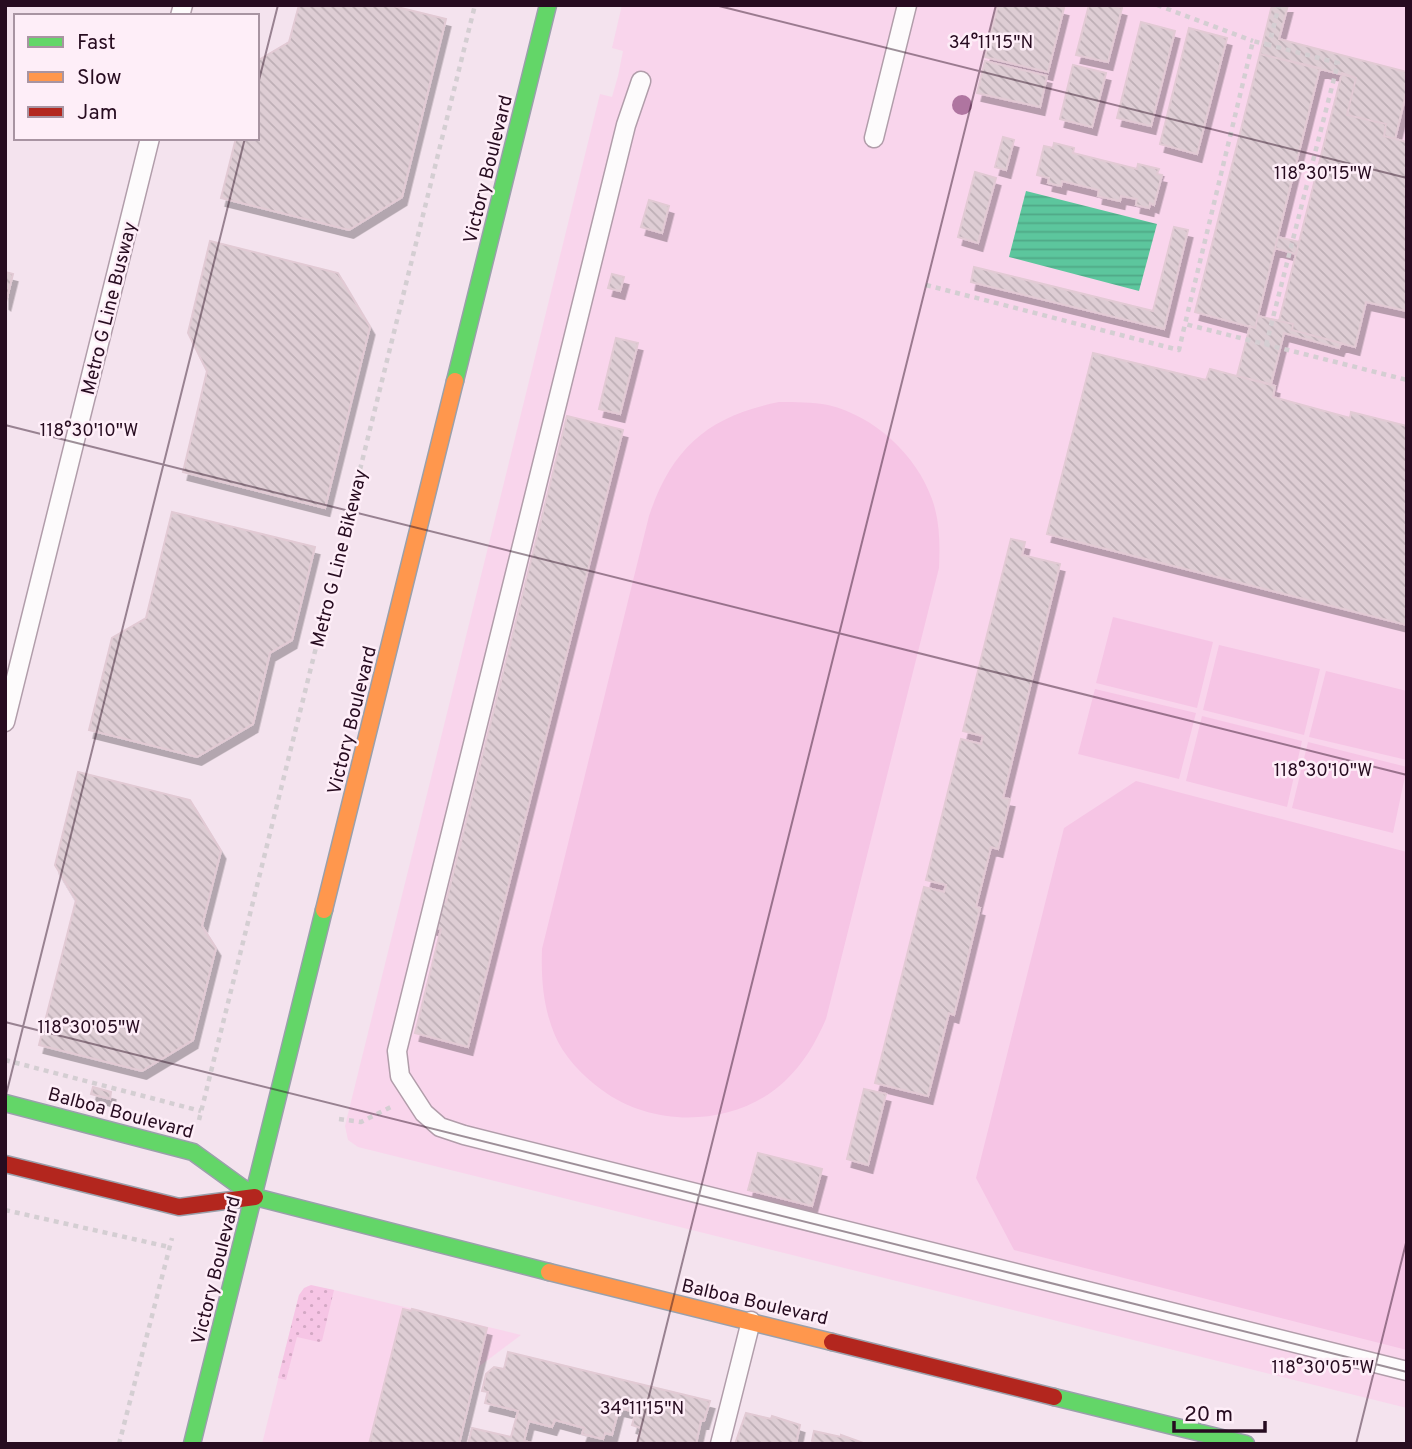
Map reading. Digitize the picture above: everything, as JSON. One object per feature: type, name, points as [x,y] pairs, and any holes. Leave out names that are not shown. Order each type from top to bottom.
[{"type":"main road","name":"Victory Boulevard","points":[[192,1444],[548,5]]},
{"type":"main road","name":"Balboa Boulevard","points":[[5,1103],[193,1152],[255,1197]]},
{"type":"main road","name":"Balboa Boulevard","points":[[5,1164],[179,1207],[255,1197],[1246,1444]]},
{"type":"lane","points":[[874,138],[907,5]]},
{"type":"lane","points":[[640,81],[626,125],[397,1051],[400,1076],[424,1114],[440,1128],[1407,1371]]},
{"type":"lane","name":"Metro G Line Busway","points":[[5,722],[150,140]]},
{"type":"lane","points":[[720,1444],[751,1321]]},
{"type":"path","name":"Metro G Line Bikeway","points":[[5,1060],[201,1111],[475,5]]},
{"type":"path","points":[[1157,5],[1253,41],[1338,63],[1266,345]]},
{"type":"path","points":[[1269,45],[1279,5]]},
{"type":"path","points":[[926,285],[1178,350],[1253,41]]},
{"type":"path","points":[[1185,324],[1407,380]]},
{"type":"path","points":[[339,1119],[361,1122],[412,1095]]},
{"type":"path","points":[[5,1210],[169,1247],[119,1444]]},
{"type":"shaded area","points":[[622,5],[1407,5],[1407,1408],[358,1147],[348,1140],[345,1126],[600,94],[612,97],[618,76],[623,51],[612,48]]},
{"type":"shaded area","points":[[1026,191],[1157,224],[1139,291],[1009,257]]},
{"type":"shaded area","points":[[779,402],[822,404],[845,410],[877,428],[904,452],[925,482],[935,507],[939,533],[939,568],[822,1028],[809,1052],[785,1081],[765,1096],[743,1107],[720,1114],[695,1117],[646,1112],[623,1103],[602,1090],[568,1057],[558,1041],[547,1013],[542,981],[542,949],[649,516],[658,492],[669,471],[696,438],[732,416]]},
{"type":"shaded area","points":[[1113,617],[1213,642],[1197,708],[1096,683]]},
{"type":"shaded area","points":[[1219,645],[1320,669],[1304,735],[1203,710]]},
{"type":"shaded area","points":[[1326,671],[1407,691],[1407,760],[1309,737]]},
{"type":"shaded area","points":[[1095,689],[1196,713],[1179,779],[1078,754]]},
{"type":"shaded area","points":[[1202,716],[1302,741],[1287,807],[1186,781]]},
{"type":"shaded area","points":[[1308,742],[1407,767],[1393,833],[1292,808]]},
{"type":"shaded area","points":[[1136,781],[1407,852],[1407,1350],[1014,1250],[976,1178],[1064,828]]},
{"type":"shaded area","points":[[311,1285],[334,1290],[322,1341],[297,1337],[286,1380],[278,1378],[299,1295],[304,1288]]},
{"type":"shaded area","points":[[308,1286],[521,1335],[477,1368],[459,1444],[262,1444],[299,1295]]},
{"type":"building","points":[[299,5],[389,5],[446,19],[402,197],[349,230],[221,198],[236,140],[259,140],[259,60],[289,42]]},
{"type":"building","points":[[998,5],[1051,5],[1064,8],[1048,72],[985,57]]},
{"type":"building","points":[[1089,5],[1122,8],[1108,62],[1076,55]]},
{"type":"building","points":[[1272,5],[1288,5],[1279,39],[1407,72],[1407,90],[1395,139],[1384,136],[1386,124],[1347,115],[1356,78],[1260,54]]},
{"type":"building","points":[[1141,22],[1175,31],[1151,126],[1117,118]]},
{"type":"building","points":[[1189,28],[1227,38],[1197,154],[1160,144]]},
{"type":"building","points":[[1260,54],[1320,68],[1255,328],[1195,312]]},
{"type":"building","points":[[985,61],[1047,76],[1040,107],[977,93]]},
{"type":"building","points":[[1073,65],[1106,73],[1092,127],[1060,119]]},
{"type":"building","points":[[1342,73],[1356,78],[1347,115],[1386,124],[1384,136],[1407,142],[1407,311],[1366,302],[1355,347],[1292,330],[1293,324],[1279,321]]},
{"type":"building","points":[[1003,137],[1014,140],[1006,170],[995,167]]},
{"type":"building","points":[[1054,143],[1074,148],[1073,153],[1137,169],[1138,164],[1159,169],[1157,174],[1162,175],[1154,205],[1150,203],[1149,208],[1136,205],[1137,199],[1121,196],[1120,201],[1098,196],[1099,190],[1062,181],[1061,186],[1048,183],[1049,178],[1037,175],[1044,146],[1053,148]]},
{"type":"building","points":[[975,172],[996,178],[978,243],[958,237]]},
{"type":"building","points":[[649,200],[669,206],[662,233],[641,227]]},
{"type":"building","points":[[1174,227],[1188,230],[1164,329],[971,282],[974,267],[1153,311]]},
{"type":"building","points":[[1278,237],[1299,242],[1296,254],[1275,248]]},
{"type":"building","points":[[210,241],[338,273],[370,327],[325,508],[183,472],[207,371],[188,333]]},
{"type":"building","points":[[5,272],[13,274],[6,302],[5,301]]},
{"type":"building","points":[[612,274],[624,277],[620,291],[608,288]]},
{"type":"building","points":[[1258,316],[1293,324],[1292,330],[1341,343],[1339,348],[1284,333],[1271,384],[1237,376],[1250,326],[1255,328]]},
{"type":"building","points":[[616,338],[638,343],[620,414],[599,409]]},
{"type":"building","points":[[1093,353],[1206,380],[1210,369],[1275,386],[1273,397],[1350,418],[1351,412],[1407,426],[1407,625],[1047,534]]},
{"type":"building","points":[[567,416],[623,430],[468,1047],[415,1033],[441,929],[430,926],[437,900],[446,902]]},
{"type":"building","points":[[172,512],[315,547],[292,640],[270,653],[253,724],[197,757],[89,730],[112,638],[146,618]]},
{"type":"building","points":[[1011,539],[1025,542],[1022,555],[1060,564],[1003,798],[1010,799],[998,849],[991,847],[976,907],[980,908],[954,1015],[949,1013],[928,1096],[875,1083],[924,887],[944,892],[946,885],[926,880],[961,739],[981,744],[983,736],[963,731]]},
{"type":"building","points":[[78,772],[190,800],[221,851],[202,926],[216,948],[193,1040],[142,1071],[39,1045],[76,900],[55,865]]},
{"type":"building","points":[[93,1087],[111,1092],[110,1099],[91,1094]]},
{"type":"building","points":[[864,1089],[886,1094],[868,1165],[847,1159]]},
{"type":"building","points":[[758,1153],[822,1169],[812,1206],[748,1190]]},
{"type":"building","points":[[403,1309],[487,1328],[459,1444],[369,1444]]},
{"type":"building","points":[[508,1352],[710,1401],[704,1421],[701,1421],[696,1444],[637,1444],[641,1428],[632,1425],[636,1412],[619,1408],[612,1435],[605,1433],[603,1439],[582,1434],[584,1428],[555,1420],[552,1427],[529,1421],[524,1441],[537,1444],[468,1444],[472,1428],[511,1437],[518,1411],[485,1403],[488,1392],[482,1391],[486,1374],[494,1367],[504,1369]]},
{"type":"building","points":[[746,1413],[771,1419],[772,1416],[800,1425],[796,1444],[735,1444]]},
{"type":"building","points":[[814,1431],[841,1435],[866,1444],[815,1444],[812,1441]]},
{"type":"traffic: fast","points":[[455,381],[548,5]]},
{"type":"traffic: fast","points":[[192,1444],[324,910]]},
{"type":"traffic: fast","points":[[5,1103],[193,1152],[255,1197],[549,1272]]},
{"type":"traffic: fast","points":[[1054,1397],[1246,1444]]},
{"type":"traffic: slow","points":[[324,910],[455,381]]},
{"type":"traffic: slow","points":[[549,1272],[832,1342]]},
{"type":"traffic: jam","points":[[5,1164],[179,1207],[255,1197]]},
{"type":"traffic: jam","points":[[832,1342],[1054,1397]]}]
